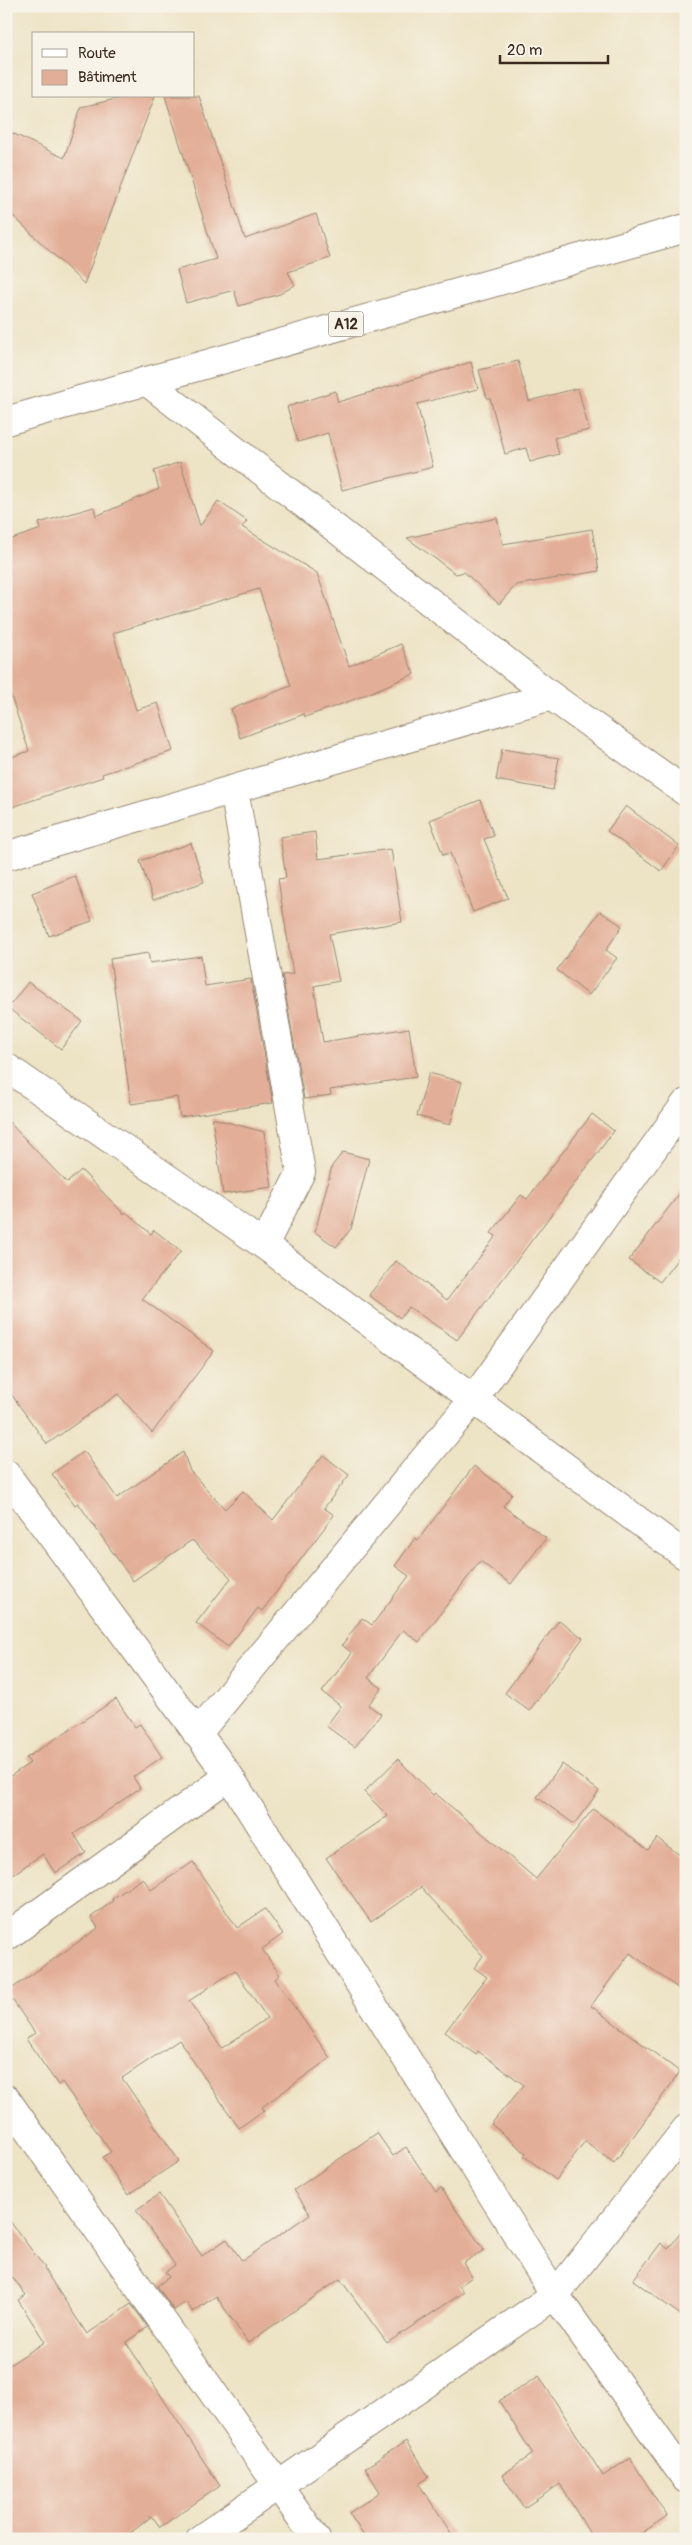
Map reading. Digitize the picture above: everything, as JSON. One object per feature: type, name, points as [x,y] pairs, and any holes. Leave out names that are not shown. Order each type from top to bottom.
[{"type":"street","name":"A12","points":[[6,421],[686,228]]},
{"type":"street","points":[[146,381],[551,696],[686,792]]},
{"type":"street","points":[[6,856],[551,696]]},
{"type":"street","points":[[234,790],[301,1172],[264,1245]]},
{"type":"street","points":[[6,1067],[264,1245],[473,1400],[685,1553]]},
{"type":"street","points":[[197,1734],[473,1400],[686,1103]]},
{"type":"street","points":[[6,1474],[229,1776],[555,2295],[686,2479]]},
{"type":"street","points":[[6,1937],[229,1776]]},
{"type":"street","points":[[6,2099],[316,2539]]},
{"type":"street","points":[[200,2539],[280,2486],[555,2295],[686,2129]]},
{"type":"building","points":[[195,96],[199,96],[245,239],[316,214],[330,258],[288,272],[295,285],[280,294],[239,306],[234,290],[186,303],[177,270],[216,259],[166,98],[195,98]]},
{"type":"building","points":[[120,98],[154,98],[84,284],[6,209],[6,130],[64,158],[81,107]]},
{"type":"building","points":[[518,361],[529,401],[578,388],[589,430],[554,438],[559,454],[530,462],[526,448],[505,454],[490,398],[487,398],[479,370]]},
{"type":"building","points":[[471,362],[478,389],[417,404],[433,467],[342,490],[328,433],[298,442],[287,407],[335,391],[338,402]]},
{"type":"building","points":[[180,462],[200,526],[218,501],[247,521],[242,527],[317,573],[349,666],[401,644],[414,674],[353,700],[305,717],[304,714],[240,738],[231,709],[291,686],[259,589],[113,633],[136,710],[158,703],[173,751],[102,774],[103,777],[6,809],[6,759],[29,751],[6,681],[6,541],[41,529],[39,523],[94,507],[96,516],[159,489],[154,471]]},
{"type":"building","points":[[497,518],[503,544],[592,529],[599,571],[516,585],[499,604],[464,572],[456,574],[407,538]]},
{"type":"building","points":[[502,749],[559,758],[553,790],[496,780]]},
{"type":"building","points":[[480,800],[494,836],[484,839],[508,898],[473,912],[450,853],[443,855],[430,820]]},
{"type":"building","points":[[626,806],[679,846],[661,871],[607,831]]},
{"type":"building","points":[[315,832],[318,859],[391,849],[402,922],[329,934],[339,981],[314,986],[323,1042],[409,1028],[416,1077],[330,1090],[331,1095],[304,1099],[282,975],[293,974],[278,879],[286,878],[280,837]]},
{"type":"building","points":[[191,843],[204,882],[153,900],[140,861]]},
{"type":"building","points":[[75,876],[92,921],[49,936],[32,893]]},
{"type":"building","points":[[600,911],[622,926],[606,950],[617,958],[589,995],[557,970]]},
{"type":"building","points":[[148,953],[150,963],[201,956],[205,986],[251,979],[273,1103],[180,1117],[177,1097],[131,1104],[110,959]]},
{"type":"building","points":[[28,982],[82,1021],[61,1049],[8,1008]]},
{"type":"building","points":[[429,1073],[462,1082],[450,1125],[417,1116]]},
{"type":"building","points":[[592,1114],[614,1131],[457,1340],[409,1307],[400,1318],[369,1295],[396,1261],[447,1300],[496,1236],[491,1233],[521,1195],[527,1199]]},
{"type":"building","points":[[212,1118],[264,1132],[272,1187],[223,1194]]},
{"type":"building","points":[[6,1119],[67,1183],[81,1170],[124,1214],[126,1212],[151,1234],[154,1230],[181,1251],[142,1299],[214,1351],[152,1433],[118,1394],[47,1444],[6,1387]]},
{"type":"building","points":[[343,1152],[369,1159],[351,1229],[336,1247],[315,1232],[332,1166]]},
{"type":"building","points":[[686,1185],[686,1248],[660,1282],[629,1260]]},
{"type":"building","points":[[84,1451],[117,1498],[183,1452],[190,1471],[225,1509],[243,1491],[273,1520],[323,1455],[349,1475],[324,1508],[334,1515],[262,1611],[258,1608],[228,1647],[196,1623],[231,1578],[192,1540],[133,1581],[78,1503],[75,1505],[52,1474]]},
{"type":"building","points":[[474,1466],[512,1494],[503,1506],[546,1538],[511,1584],[480,1561],[419,1642],[403,1630],[368,1678],[382,1688],[368,1705],[381,1714],[355,1747],[326,1726],[341,1706],[322,1692],[352,1653],[342,1645],[362,1618],[372,1625],[409,1576],[395,1566],[415,1538],[418,1540]]},
{"type":"building","points":[[559,1620],[583,1638],[529,1711],[505,1693]]},
{"type":"building","points":[[116,1699],[135,1727],[140,1724],[162,1757],[133,1777],[140,1788],[74,1834],[86,1853],[55,1873],[43,1854],[6,1879],[6,1779],[30,1763],[26,1758]]},
{"type":"building","points":[[398,1759],[433,1795],[435,1793],[536,1879],[593,1809],[648,1850],[657,1838],[686,1860],[686,1994],[630,1953],[591,2006],[680,2072],[614,2163],[585,2141],[556,2180],[524,2156],[526,2153],[491,2124],[524,2085],[478,2051],[476,2055],[445,2032],[487,1977],[474,1968],[483,1956],[421,1887],[371,1922],[326,1858],[388,1816],[364,1792]]},
{"type":"building","points":[[562,1764],[599,1791],[574,1824],[537,1797]]},
{"type":"building","points":[[193,1862],[237,1928],[265,1909],[283,1934],[262,1949],[280,1975],[275,1979],[330,2058],[262,2107],[264,2110],[239,2128],[179,2040],[122,2078],[179,2161],[128,2195],[103,2157],[111,2152],[62,2082],[58,2085],[26,2039],[35,2033],[7,1992],[98,1928],[91,1917],[113,1901],[112,1899],[143,1878],[151,1890]],"holes":[[[235,1970],[267,2018],[222,2048],[189,2001]]]},
{"type":"building","points":[[377,2133],[393,2156],[406,2147],[436,2192],[441,2188],[484,2250],[463,2263],[472,2277],[459,2286],[464,2292],[387,2343],[340,2279],[248,2343],[216,2296],[193,2312],[186,2302],[174,2310],[157,2286],[169,2277],[165,2272],[175,2265],[136,2210],[159,2194],[202,2256],[227,2239],[242,2261],[310,2214],[294,2190]]},
{"type":"building","points":[[6,2216],[45,2268],[87,2334],[131,2304],[148,2327],[126,2342],[220,2486],[160,2527],[152,2516],[123,2539],[6,2539],[6,2367],[45,2342],[18,2300],[26,2295],[6,2269]]},
{"type":"building","points":[[686,2226],[686,2319],[633,2280],[661,2243],[668,2249]]},
{"type":"building","points":[[539,2376],[603,2476],[630,2458],[667,2516],[633,2539],[593,2539],[560,2484],[524,2508],[502,2475],[533,2454],[499,2401]]},
{"type":"building","points":[[406,2441],[429,2477],[419,2484],[455,2539],[366,2539],[349,2513],[380,2492],[365,2468]]}]
